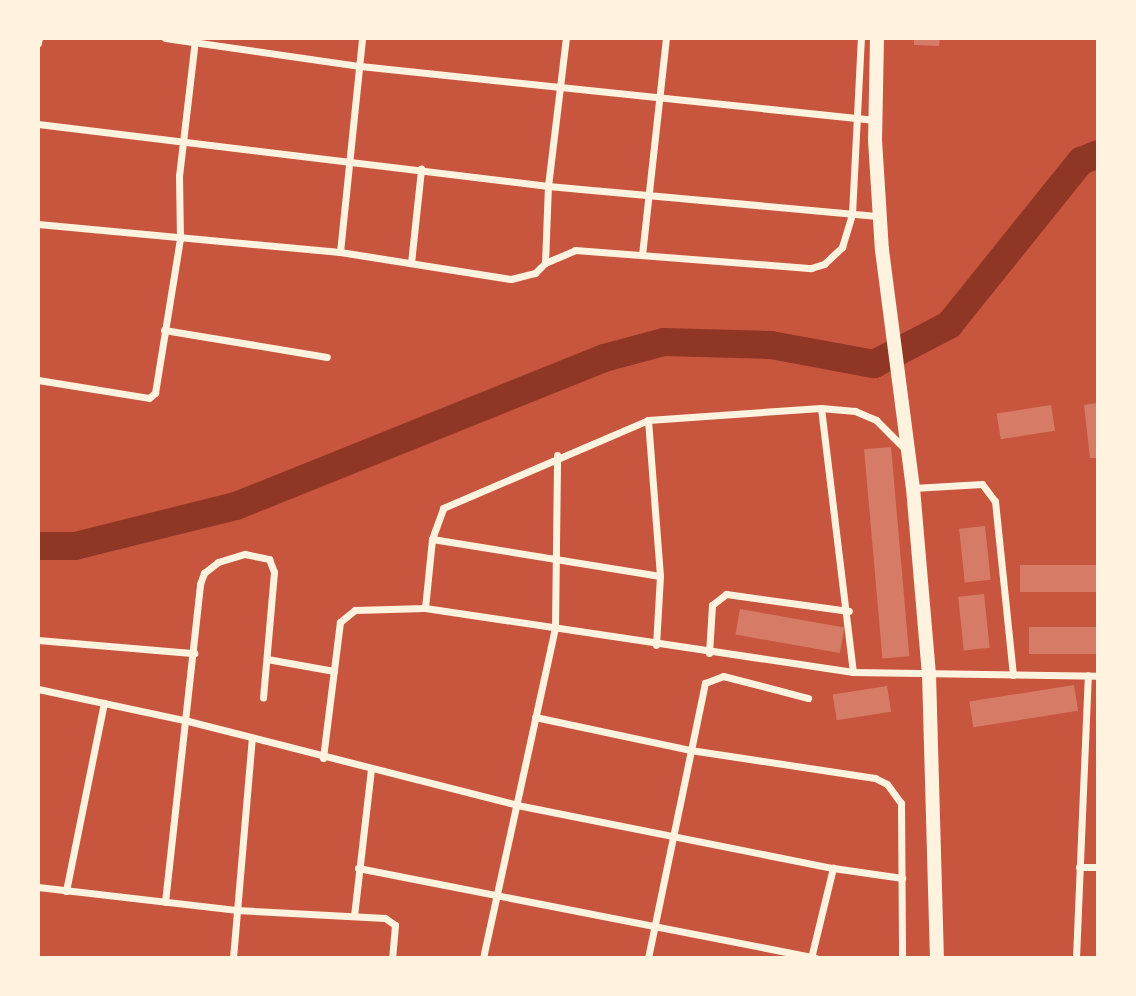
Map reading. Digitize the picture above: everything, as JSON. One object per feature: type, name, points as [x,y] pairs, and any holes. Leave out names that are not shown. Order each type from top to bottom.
[{"type":"main road","points":[[877,38],[875,120],[882,250],[913,488],[929,674],[937,957]]},
{"type":"street","points":[[165,38],[195,40],[360,66],[558,84],[875,120]]},
{"type":"street","points":[[340,252],[362,38]]},
{"type":"street","points":[[545,263],[548,186],[558,84],[566,38]]},
{"type":"street","points":[[642,255],[666,38]]},
{"type":"street","points":[[38,224],[340,252],[511,279],[535,273],[545,263],[575,250],[810,268],[824,264],[842,247],[852,214],[861,38]]},
{"type":"street","points":[[38,380],[151,397],[157,388],[163,330],[180,239],[184,140],[195,40]]},
{"type":"street","points":[[38,124],[548,186],[880,216]]},
{"type":"street","points":[[411,263],[421,169]]},
{"type":"street","points":[[163,330],[327,357]]},
{"type":"street","points":[[821,408],[849,611],[853,672]]},
{"type":"street","points":[[425,608],[432,540],[443,508],[557,455],[648,420],[821,408],[855,411],[876,420],[909,453]]},
{"type":"street","points":[[648,420],[660,576],[656,645]]},
{"type":"street","points":[[483,957],[555,628],[558,562],[557,455]]},
{"type":"street","points":[[913,488],[982,484],[995,501],[1013,675]]},
{"type":"street","points":[[432,540],[660,576]]},
{"type":"street","points":[[165,902],[204,573],[229,557],[259,554],[269,559],[274,572],[263,698]]},
{"type":"street","points":[[709,653],[712,605],[726,593],[849,611]]},
{"type":"street","points":[[323,758],[334,671],[345,615],[355,610],[425,608],[709,653],[853,672],[1097,676]]},
{"type":"street","points":[[38,640],[194,653]]},
{"type":"street","points":[[267,659],[334,671]]},
{"type":"street","points":[[1076,957],[1088,675]]},
{"type":"street","points":[[648,957],[703,688],[710,678],[723,676],[808,698]]},
{"type":"street","points":[[38,689],[188,721],[323,758],[517,805],[674,838],[902,878]]},
{"type":"street","points":[[66,891],[104,703]]},
{"type":"street","points":[[535,717],[690,750],[874,778],[887,784],[901,803],[902,957]]},
{"type":"street","points":[[233,957],[252,738]]},
{"type":"street","points":[[354,916],[371,770]]},
{"type":"street","points":[[1079,867],[1097,867]]},
{"type":"street","points":[[358,868],[656,924],[812,957],[833,868]]},
{"type":"street","points":[[38,887],[236,910],[354,916],[393,922],[392,957]]},
{"type":"building","points":[[914,38],[940,38],[939,46],[914,45]]},
{"type":"building","points":[[1098,403],[1098,458],[1090,458],[1084,405]]},
{"type":"building","points":[[1051,405],[1055,431],[1001,439],[997,414]]},
{"type":"building","points":[[891,447],[909,656],[882,659],[864,449]]},
{"type":"building","points":[[985,526],[991,580],[965,582],[959,529]]},
{"type":"building","points":[[1020,565],[1098,565],[1098,592],[1020,592]]},
{"type":"building","points":[[984,594],[990,648],[964,650],[958,597]]},
{"type":"building","points":[[740,609],[844,627],[840,653],[735,635]]},
{"type":"building","points":[[1029,627],[1098,627],[1098,654],[1029,654]]},
{"type":"building","points":[[1074,685],[1078,711],[973,727],[969,702]]},
{"type":"building","points":[[887,686],[891,712],[837,720],[833,695]]},
{"type":"waterway","points":[[38,546],[75,546],[236,506],[604,358],[664,342],[771,345],[874,364],[949,325],[1081,161],[1098,154]]}]
